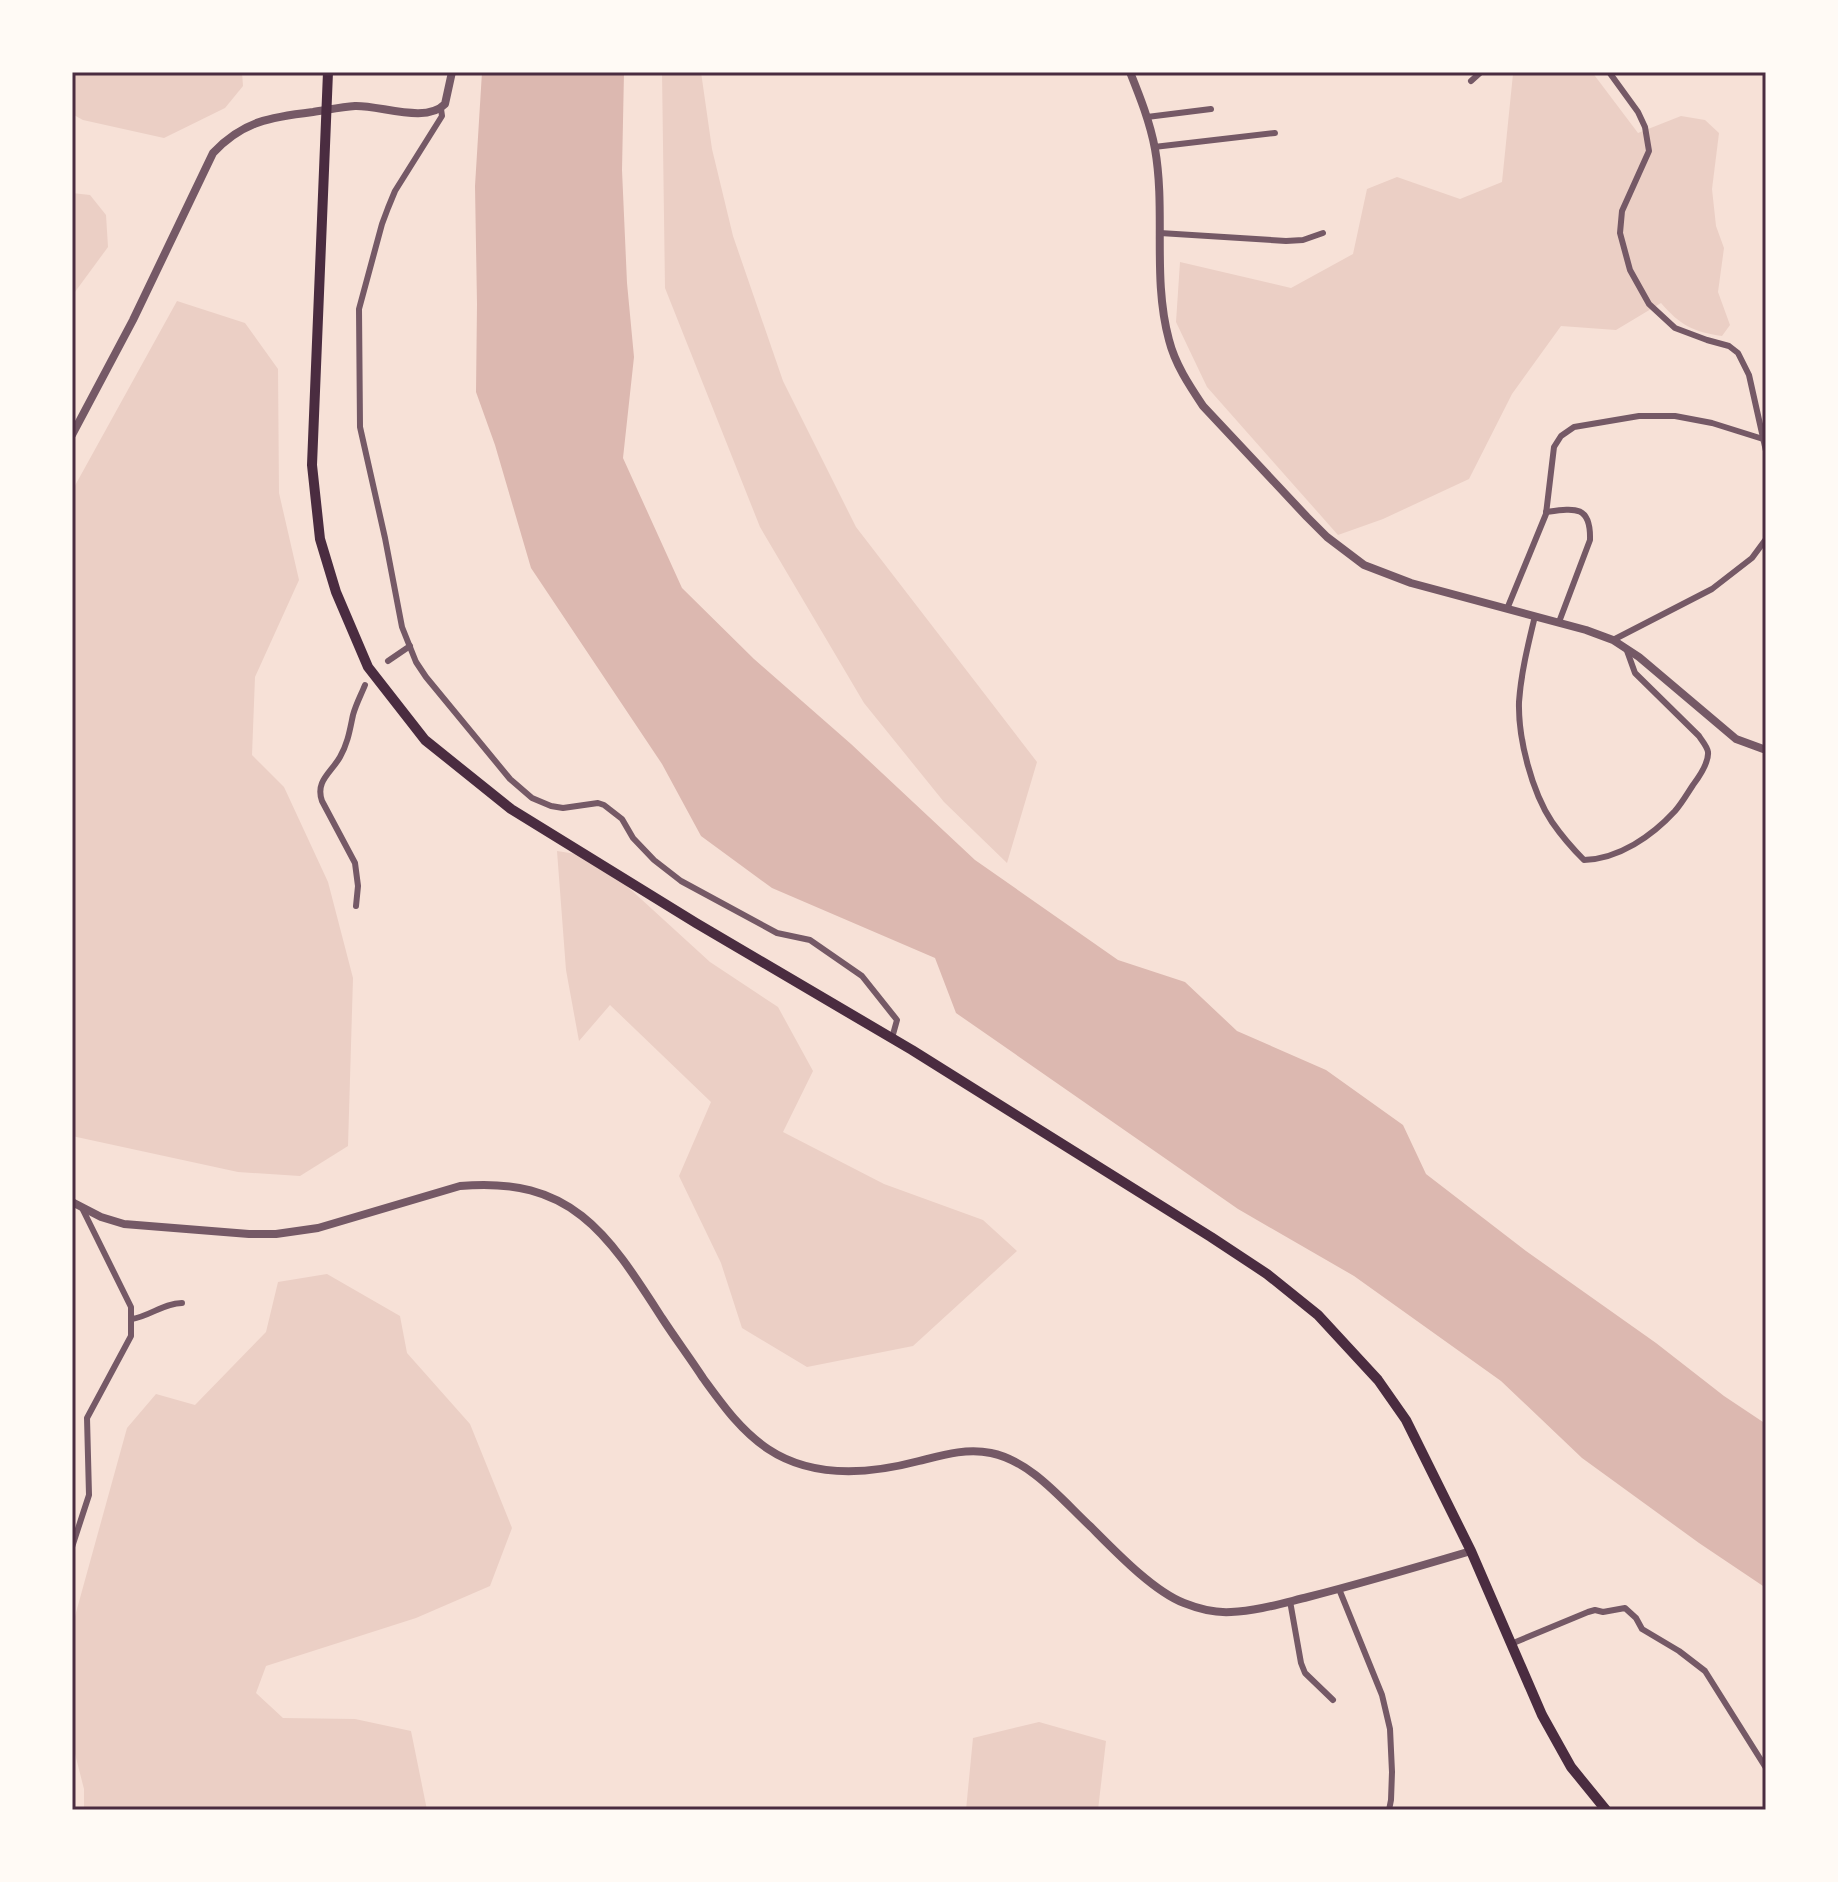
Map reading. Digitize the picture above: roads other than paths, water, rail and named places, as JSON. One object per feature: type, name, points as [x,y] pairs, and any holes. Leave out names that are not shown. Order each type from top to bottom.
[{"type":"main road","points":[[328,72],[312,465],[320,539],[336,592],[368,667],[425,740],[511,809],[696,923],[892,1038],[1222,1244],[1267,1274],[1318,1315],[1378,1380],[1406,1420],[1471,1551],[1542,1715],[1571,1767],[1606,1810]]},
{"type":"street","points":[[452,72],[448,98],[441,109],[442,116],[395,191],[388,208],[359,309],[360,427],[402,627],[416,662],[521,790],[551,806],[604,805],[622,819],[633,838],[654,860],[681,881],[777,933],[810,940],[838,958],[862,976],[897,1020],[892,1038]]},
{"type":"street","points":[[1130,72],[1147,117],[1154,147],[1162,296],[1165,323],[1175,360],[1203,406],[1307,517],[1327,537],[1364,565],[1411,583],[1559,622],[1613,640],[1639,657],[1736,739],[1766,750]]},
{"type":"street","points":[[1471,81],[1481,72]]},
{"type":"street","points":[[1609,72],[1638,112],[1645,127],[1649,151],[1622,211],[1620,233],[1630,270],[1649,304],[1675,328],[1729,346],[1738,353],[1749,375],[1766,451]]},
{"type":"street","points":[[72,435],[133,320],[213,153],[226,140],[260,120],[327,110],[357,106],[419,113],[441,109]]},
{"type":"street","points":[[1147,117],[1211,109]]},
{"type":"street","points":[[1154,147],[1275,133]]},
{"type":"street","points":[[1160,233],[1286,241],[1303,240],[1323,233]]},
{"type":"street","points":[[1507,609],[1546,512],[1554,447],[1561,436],[1574,427],[1639,416],[1675,416],[1712,423],[1763,439]]},
{"type":"street","points":[[1546,512],[1578,510],[1586,515],[1591,525],[1590,540],[1559,622]]},
{"type":"street","points":[[1613,640],[1712,589],[1752,558],[1766,539]]},
{"type":"street","points":[[1535,616],[1523,667],[1519,727],[1540,800],[1552,823],[1584,860],[1598,860],[1642,840],[1675,811],[1701,774],[1709,754],[1699,736],[1635,673],[1626,648]]},
{"type":"street","points":[[388,661],[410,646]]},
{"type":"street","points":[[356,906],[358,886],[355,863],[319,792],[320,785],[340,758],[349,738],[354,712],[365,685]]},
{"type":"street","points":[[72,1202],[83,1210],[124,1224],[276,1234],[318,1228],[460,1186],[499,1184],[540,1192],[564,1203],[602,1234],[649,1295],[661,1317],[733,1418],[770,1450],[816,1468],[880,1471],[968,1451],[1007,1457],[1034,1475],[1160,1590],[1202,1609],[1227,1612],[1251,1610],[1339,1589],[1471,1551]]},
{"type":"street","points":[[72,1547],[89,1495],[87,1418],[131,1336],[132,1319],[131,1307],[83,1210]]},
{"type":"street","points":[[132,1319],[173,1303],[182,1303]]},
{"type":"street","points":[[1339,1589],[1372,1667],[1390,1729],[1392,1772],[1389,1810]]},
{"type":"street","points":[[1290,1601],[1305,1673],[1333,1700]]},
{"type":"street","points":[[1510,1644],[1588,1612],[1625,1608],[1642,1629],[1705,1671],[1766,1768]]}]
